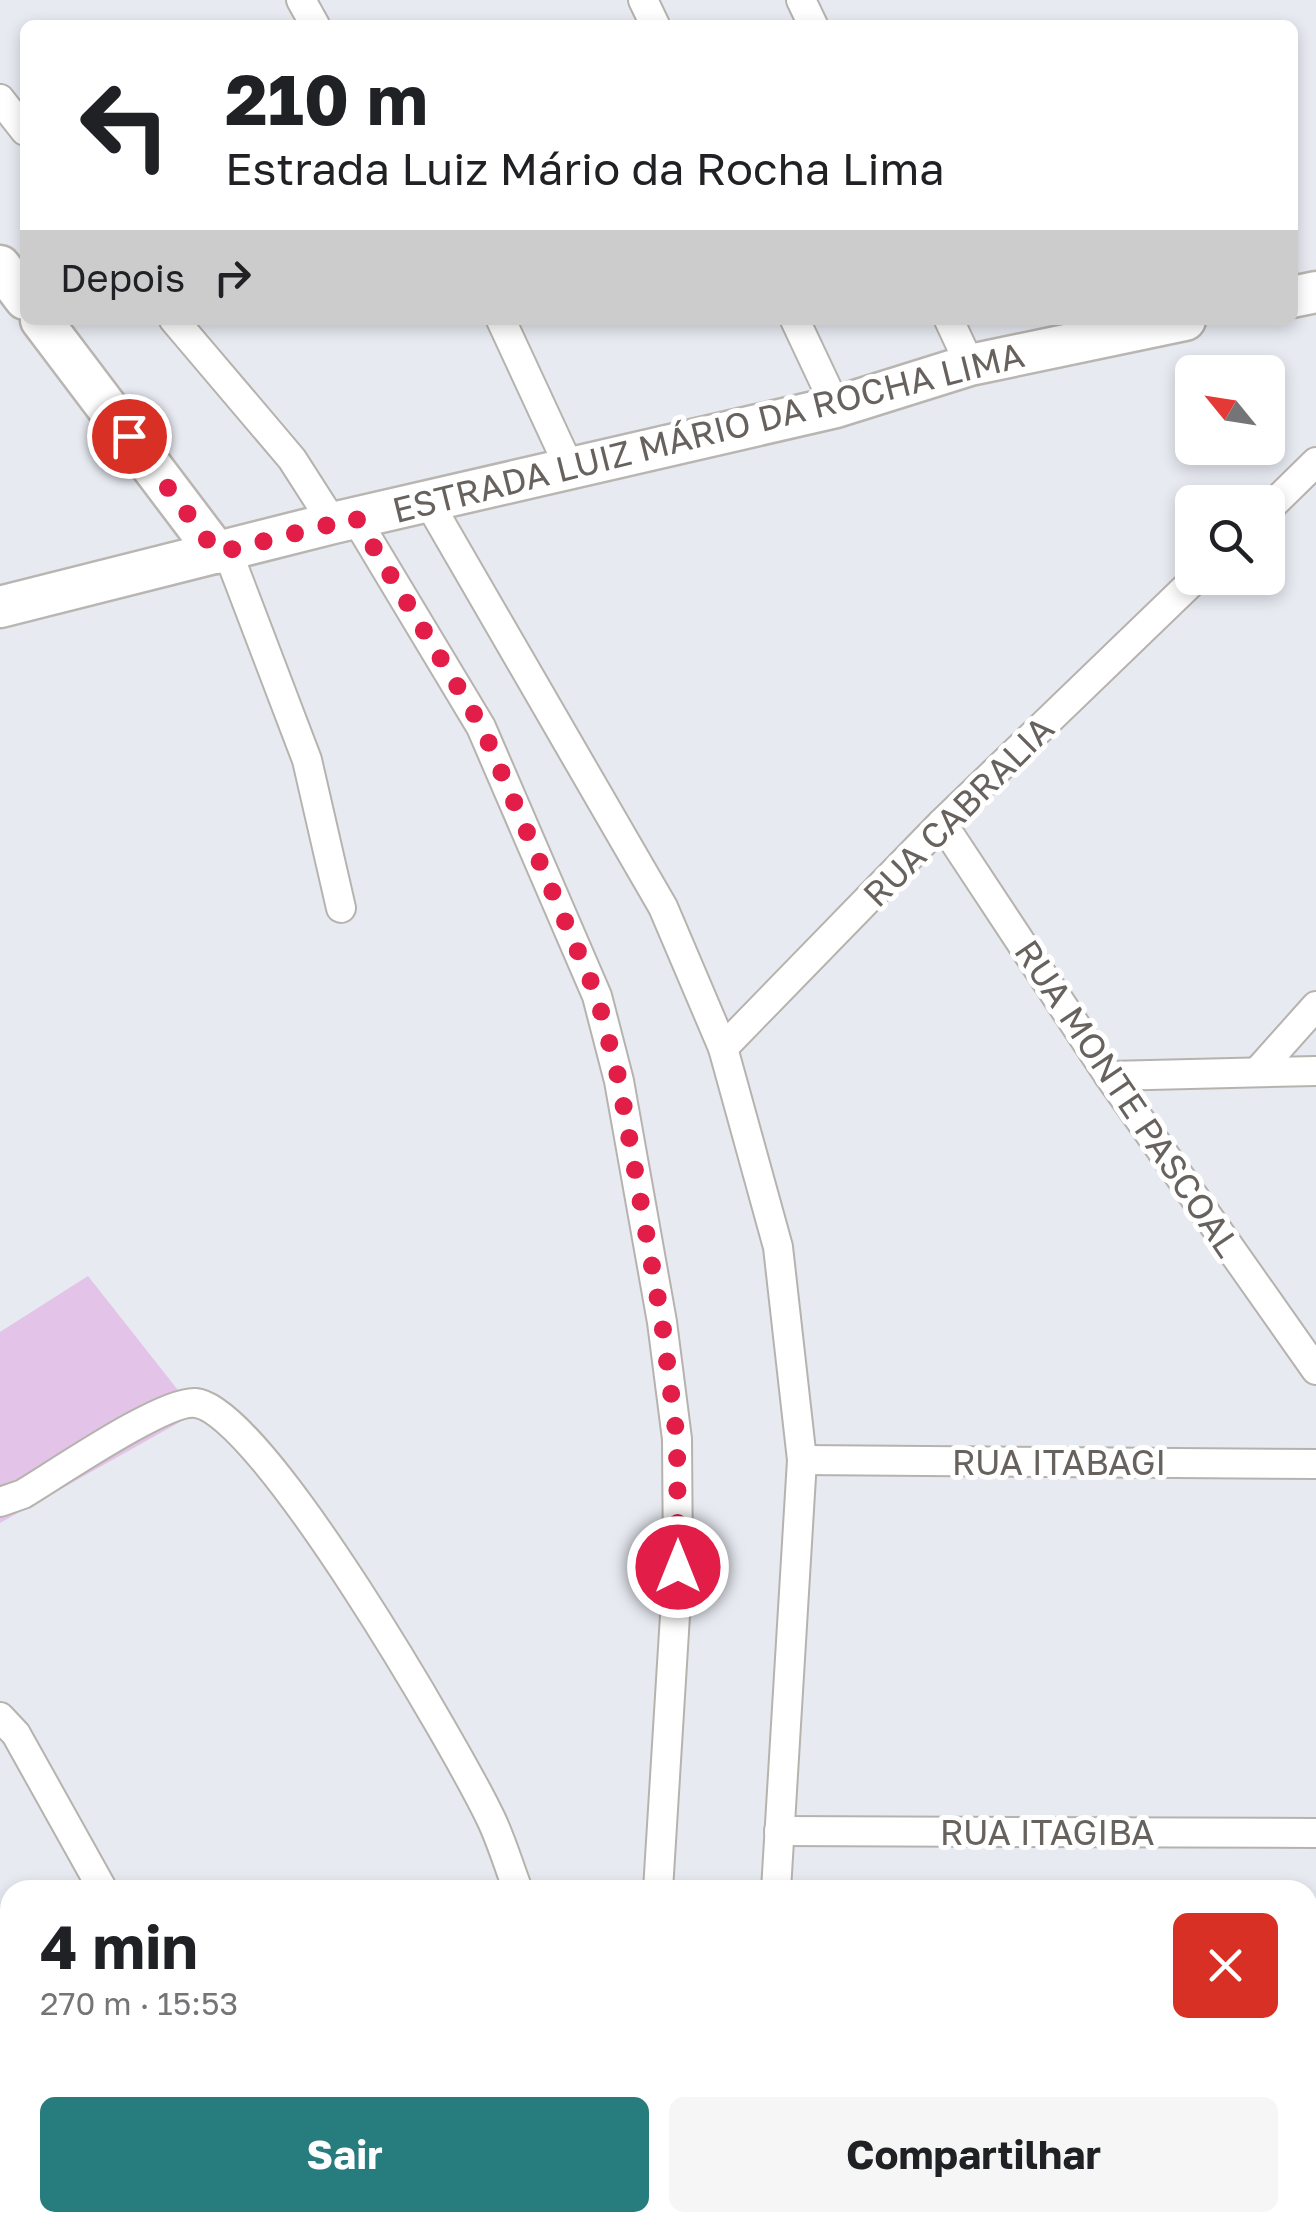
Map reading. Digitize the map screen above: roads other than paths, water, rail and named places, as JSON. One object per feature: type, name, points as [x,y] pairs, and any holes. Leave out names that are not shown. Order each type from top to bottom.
[{"type":"main road","points":[[0,266],[20,292]]},
{"type":"main road","points":[[45,325],[222,552]]},
{"type":"main road","name":"ESTRADA LUIZ MÁRIO DA ROCHA LIMA","points":[[0,608],[344,521],[836,407],[970,365],[1161,325]]},
{"type":"street","points":[[0,99],[20,125]]},
{"type":"street","points":[[178,325],[344,521],[482,727],[597,996],[619,1080],[662,1322],[677,1439],[678,1567],[659,1880]]},
{"type":"street","points":[[503,325],[572,471]]},
{"type":"street","points":[[797,325],[836,407]]},
{"type":"street","points":[[951,325],[970,365]]},
{"type":"street","points":[[1285,492],[1316,462]]},
{"type":"street","points":[[429,503],[619,825],[663,907],[723,1048],[778,1247],[802,1460],[777,1880]]},
{"type":"street","points":[[222,552],[307,760],[340,908]]},
{"type":"street","name":"RUA CABRALIA","points":[[723,1048],[942,823],[1178,595]]},
{"type":"street","name":"RUA MONTE PASCOAL","points":[[942,823],[1109,1076],[1316,1370]]},
{"type":"street","points":[[1258,1071],[1316,1006]]},
{"type":"street","points":[[1109,1076],[1316,1071]]},
{"type":"street","points":[[0,1502],[23,1494],[181,1403],[199,1402],[220,1413],[248,1437],[293,1492],[324,1540],[476,1791],[514,1880]]},
{"type":"street","name":"RUA ITABAGI","points":[[802,1460],[1316,1464]]},
{"type":"street","points":[[0,1717],[16,1734],[98,1880]]},
{"type":"street","name":"RUA ITAGIBA","points":[[779,1831],[1316,1833]]}]
